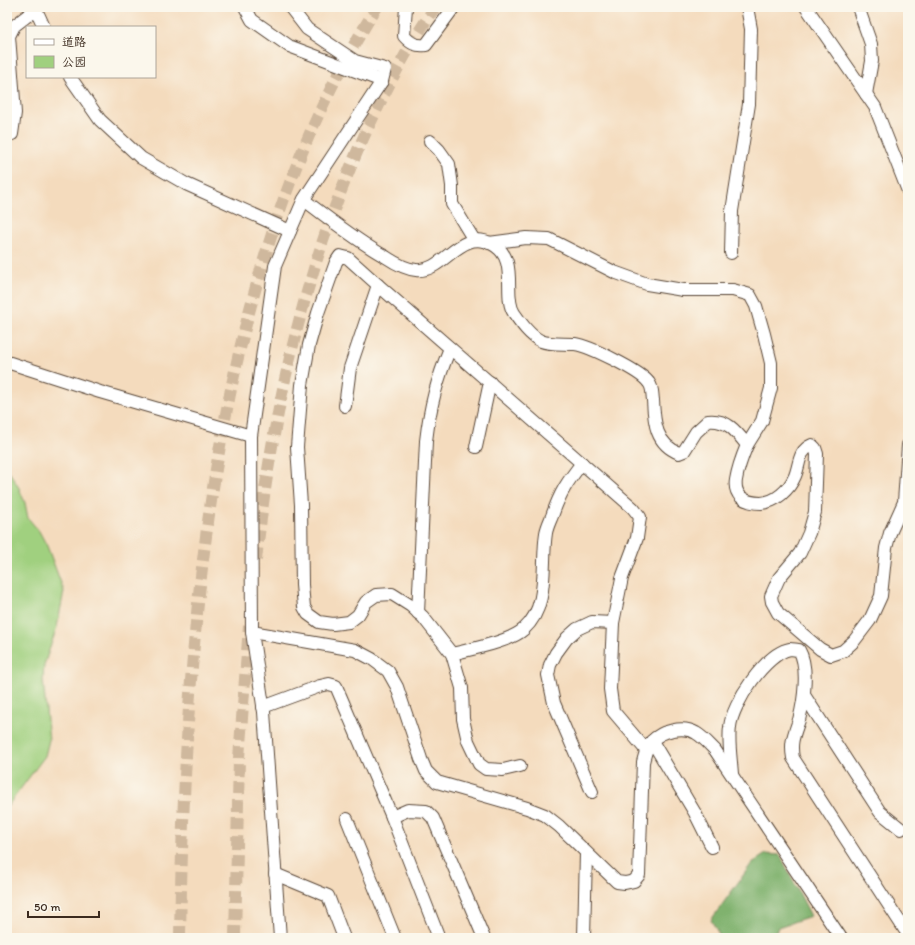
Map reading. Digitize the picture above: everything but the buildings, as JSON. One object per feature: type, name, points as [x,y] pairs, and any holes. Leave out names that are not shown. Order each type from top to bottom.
[{"type":"street","points":[[244,7],[252,20],[289,46],[382,81]]},
{"type":"street","points":[[280,938],[263,708],[252,632],[251,436],[275,266],[304,200],[382,81],[385,69],[355,61],[307,29],[290,7]]},
{"type":"street","points":[[406,7],[404,36],[409,42],[417,46],[426,45],[454,7]]},
{"type":"street","points":[[731,253],[732,211],[749,104],[751,29],[747,7]]},
{"type":"street","points":[[806,7],[875,107],[908,191]]},
{"type":"street","points":[[858,7],[871,44],[872,61],[866,94]]},
{"type":"street","points":[[7,135],[12,134],[15,113],[10,36],[14,26],[36,8],[44,26]]},
{"type":"street","points":[[71,78],[100,120],[141,158],[186,184],[290,231]]},
{"type":"street","points":[[430,140],[440,150],[449,164],[452,186],[452,204],[474,240]]},
{"type":"street","points":[[304,200],[362,243],[402,266],[417,270],[433,266],[465,243],[474,240],[489,243],[526,238],[549,239],[614,272],[647,284],[683,290],[733,290],[750,295],[756,306],[771,363],[771,388],[762,421],[747,445],[739,464],[735,487],[740,497],[752,503],[768,502],[782,494],[795,476],[805,448],[812,446],[815,448],[817,454],[815,512],[800,553],[779,578],[771,596],[772,602],[778,613],[820,649],[831,655],[844,651],[854,641],[870,620],[881,596],[886,548],[890,533],[906,500],[908,446]]},
{"type":"street","points":[[489,243],[500,250],[506,260],[509,271],[510,301],[513,311],[532,336],[542,341],[576,344],[588,348],[638,373],[649,382],[652,388],[653,419],[659,437],[669,449],[679,453],[684,450],[696,432],[708,421],[717,420],[737,432],[747,445]]},
{"type":"street","points":[[520,766],[503,770],[486,769],[479,764],[468,741],[463,719],[462,688],[452,654],[418,613],[401,599],[392,594],[385,593],[376,595],[366,602],[358,616],[348,622],[333,624],[319,622],[308,614],[304,607],[302,585],[301,505],[297,447],[302,385],[309,345],[318,314],[336,262],[340,256],[348,258],[633,508],[640,517],[637,538],[622,578],[613,623],[610,690],[614,711],[649,746],[695,813],[712,847]]},
{"type":"street","points":[[345,406],[350,368],[378,285]]},
{"type":"street","points":[[418,613],[426,441],[429,415],[438,378],[450,348]]},
{"type":"street","points":[[7,362],[100,392],[251,436]]},
{"type":"street","points":[[476,447],[490,382]]},
{"type":"street","points":[[452,654],[500,641],[523,630],[532,621],[539,603],[543,578],[546,532],[559,496],[569,479],[582,463]]},
{"type":"street","points":[[592,792],[554,703],[548,675],[550,665],[556,653],[567,638],[577,629],[592,622],[613,623]]},
{"type":"street","points":[[252,632],[355,650],[372,659],[388,671],[397,687],[426,771],[437,782],[527,808],[545,815],[559,826],[617,882],[625,883],[634,881],[639,875],[643,762],[649,746],[662,733],[678,730],[695,732],[715,750],[841,938]]},
{"type":"street","points":[[732,775],[730,727],[737,703],[756,674],[779,653],[791,649],[799,650],[802,655],[804,665],[804,695],[799,719],[793,735],[793,758],[905,930]]},
{"type":"street","points":[[263,708],[320,686],[329,684],[336,686],[392,817],[439,938]]},
{"type":"street","points":[[804,695],[880,812],[901,829]]},
{"type":"street","points":[[392,817],[408,810],[426,811],[433,818],[484,938]]},
{"type":"street","points":[[347,819],[395,938]]},
{"type":"street","points":[[584,938],[586,853]]},
{"type":"street","points":[[275,874],[328,896],[344,938]]},
{"type":"green space","points":[[7,468],[19,488],[25,503],[28,518],[39,531],[47,546],[64,591],[57,627],[44,665],[43,680],[49,740],[45,756],[7,807]]},
{"type":"green space","points":[[766,854],[780,855],[811,916],[778,927],[774,938],[721,938],[711,920],[752,863]]},
{"type":"tunnel","points":[[180,938],[184,801],[192,665],[207,529],[217,461],[230,394],[254,293],[286,194],[305,145],[326,98],[350,52],[377,7]]},
{"type":"tunnel","points":[[256,560],[272,444],[297,329],[313,272],[331,217],[353,162],[377,109],[404,57],[435,7]]},
{"type":"tunnel","points":[[235,938],[239,758],[249,626]]}]
